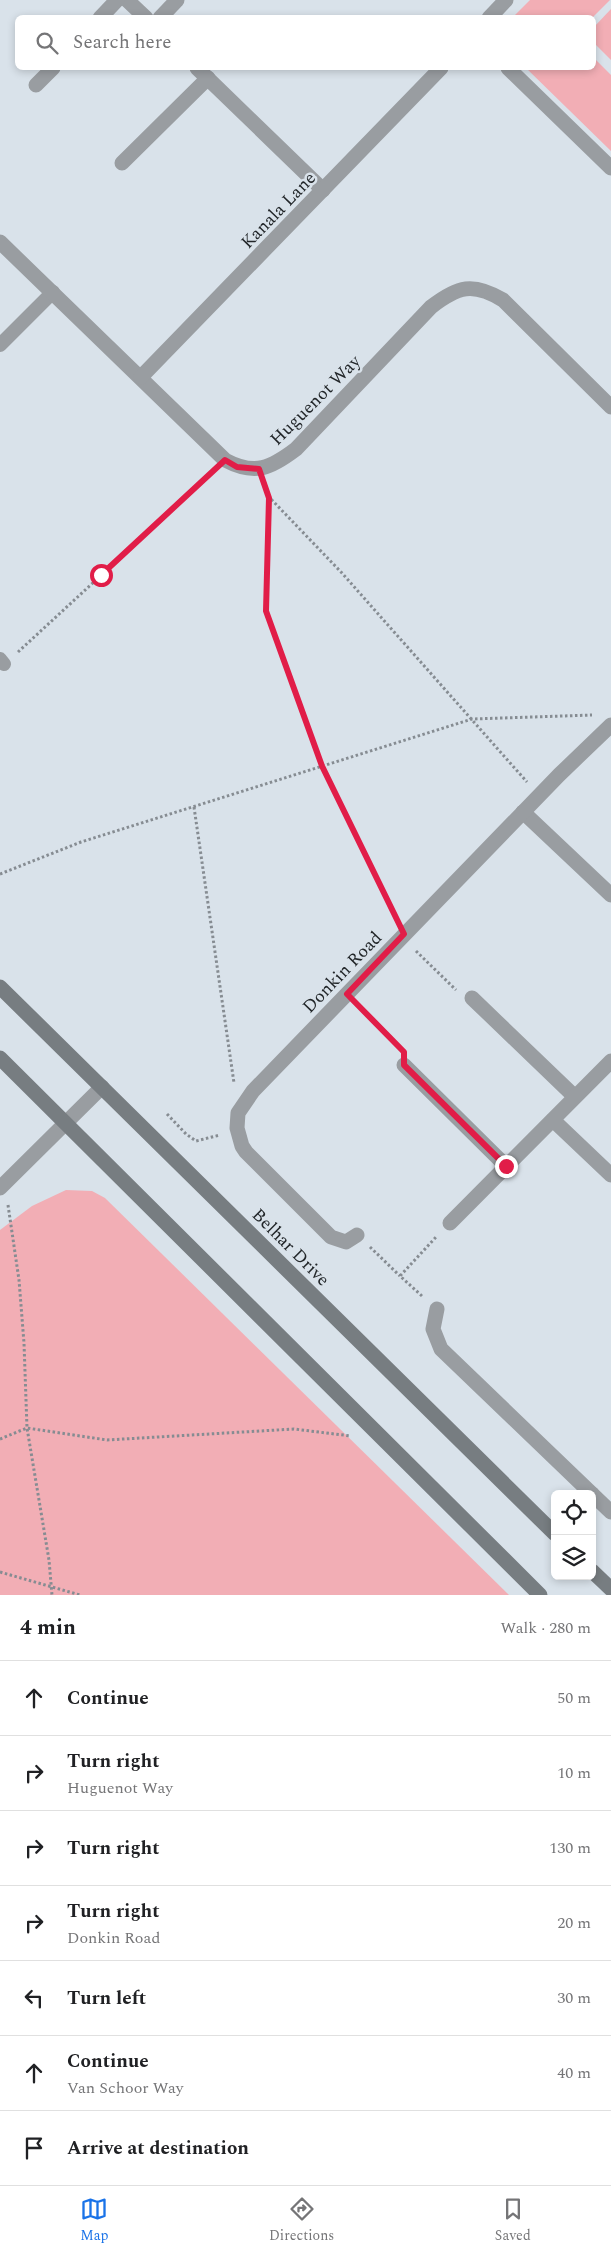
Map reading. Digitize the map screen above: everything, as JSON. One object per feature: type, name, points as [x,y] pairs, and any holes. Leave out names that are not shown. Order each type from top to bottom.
[{"type":"main road","name":"Belhar Drive","points":[[0,987],[551,1530]]},
{"type":"main road","points":[[0,1058],[540,1595]]},
{"type":"main road","points":[[596,1575],[611,1589]]},
{"type":"street","points":[[103,15],[117,0]]},
{"type":"street","points":[[127,0],[143,15]]},
{"type":"street","points":[[163,15],[177,0]]},
{"type":"street","points":[[492,15],[506,0]]},
{"type":"street","points":[[36,85],[51,70]]},
{"type":"street","name":"Kanala Lane","points":[[141,378],[439,70]]},
{"type":"street","points":[[510,70],[611,168]]},
{"type":"street","points":[[122,163],[202,73],[323,190]]},
{"type":"street","points":[[0,242],[225,460],[237,467],[259,469]]},
{"type":"street","name":"Huguenot Way","points":[[259,469],[280,461],[296,448],[431,308],[448,294],[460,289],[475,288],[490,292],[503,300],[611,407]]},
{"type":"street","name":"Donkin Road","points":[[238,1121],[253,1091],[523,812],[606,720]]},
{"type":"street","points":[[523,812],[611,895]]},
{"type":"street","points":[[472,998],[574,1096]]},
{"type":"street","points":[[450,1224],[553,1120],[574,1096],[611,1061]]},
{"type":"street","points":[[404,1065],[506,1166]]},
{"type":"street","points":[[2,1186],[102,1087]]},
{"type":"street","points":[[553,1120],[611,1175]]},
{"type":"street","points":[[238,1121],[246,1152],[331,1237],[346,1242],[357,1235]]},
{"type":"street","points":[[437,1309],[434,1329],[441,1349],[588,1490]]},
{"type":"street","points":[[596,1498],[611,1512]]},
{"type":"lane","points":[[0,346],[53,292]]},
{"type":"path","points":[[2,662],[225,460]]},
{"type":"path","points":[[259,469],[269,498],[266,611],[322,766],[404,934],[416,952],[459,993],[472,998]]},
{"type":"path","points":[[269,498],[341,572],[539,795]]},
{"type":"path","points":[[0,874],[81,842],[472,719],[606,720]]},
{"type":"path","points":[[167,1114],[186,1134],[196,1141],[214,1138],[238,1121],[194,807]]},
{"type":"path","points":[[347,994],[404,1052],[404,1065]]},
{"type":"path","points":[[2,1186],[12,1219],[24,1343],[27,1428],[49,1560],[52,1595]]},
{"type":"path","points":[[400,1276],[450,1224]]},
{"type":"path","points":[[357,1235],[437,1309]]},
{"type":"path","points":[[0,1439],[27,1428],[108,1440],[294,1429],[384,1440]]},
{"type":"path","points":[[0,1572],[80,1595]]},
{"type":"shaded area","points":[[530,0],[610,0],[595,15],[515,15]]},
{"type":"shaded area","points":[[611,9],[611,60],[596,45],[596,25]]},
{"type":"shaded area","points":[[596,60],[611,75],[611,151],[528,70],[596,70]]},
{"type":"shaded area","points":[[66,1190],[92,1191],[105,1198],[509,1595],[0,1595],[0,1230],[32,1206]]},
{"type":"route","points":[[101,575],[225,460],[237,467],[259,469],[269,498],[266,611],[322,766],[404,934],[347,994],[404,1052],[404,1065],[506,1166]]}]
